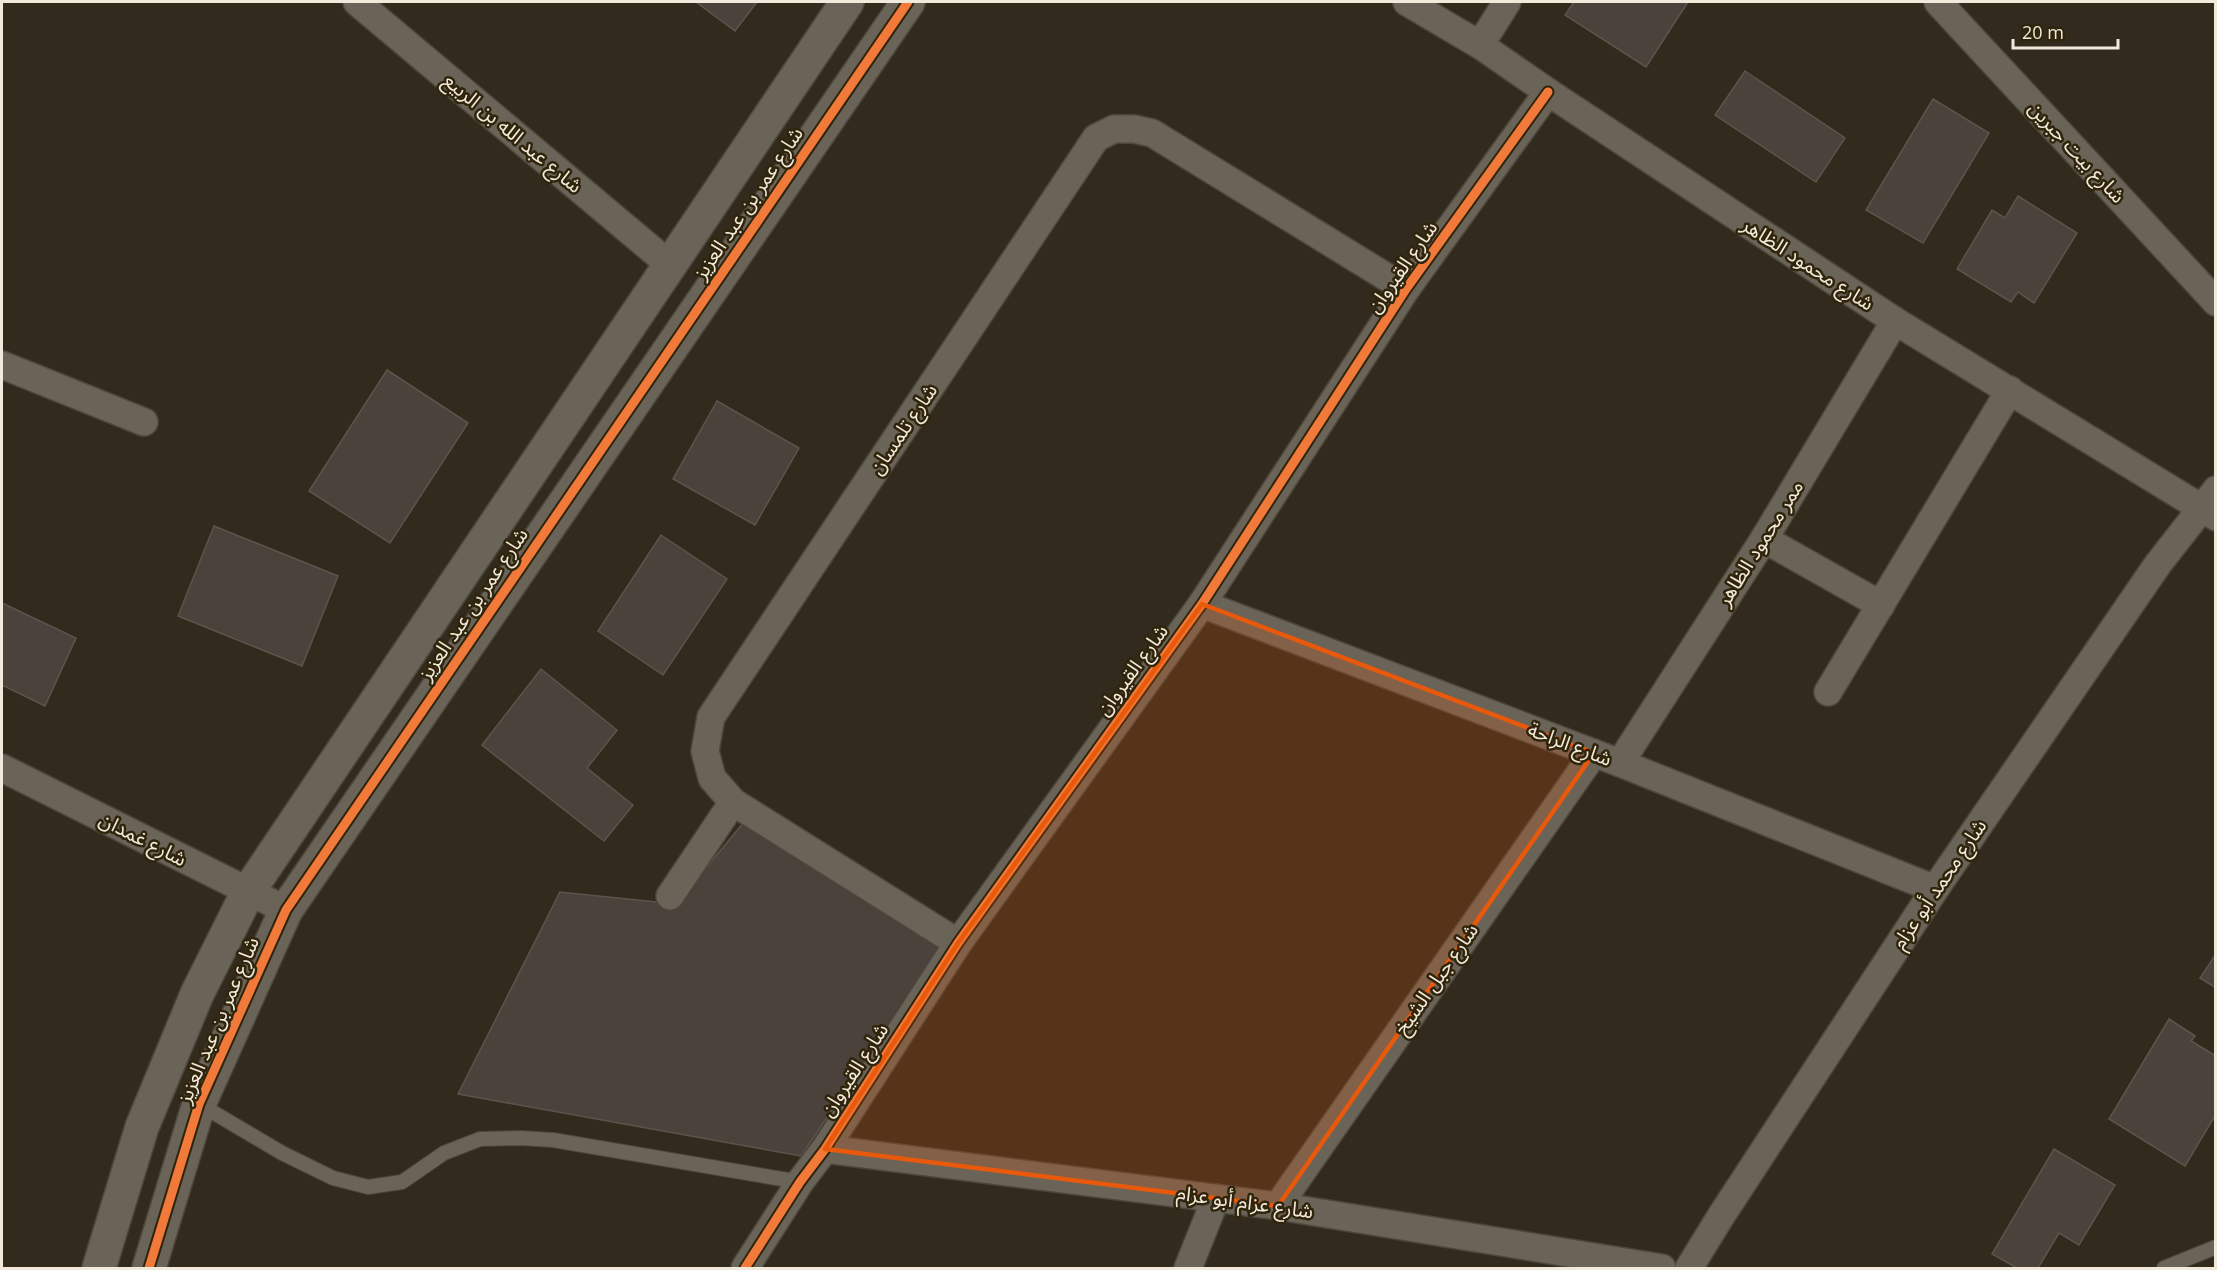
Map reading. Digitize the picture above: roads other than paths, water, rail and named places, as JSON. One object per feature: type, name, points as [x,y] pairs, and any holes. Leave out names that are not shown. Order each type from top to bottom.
[{"type":"street","name":"شارع عبد الله بن الربيع","points":[[357,2],[669,264]]},
{"type":"street","name":"شارع عمر بن عبد العزيز","points":[[99,1269],[142,1127],[196,994],[248,892],[847,2]]},
{"type":"street","name":"شارع عمر بن عبد العزيز","points":[[149,1269],[199,1104],[286,910],[908,2]]},
{"type":"street","name":"شارع محمود الظاهر","points":[[1407,2],[1480,45],[1895,321],[2211,505]]},
{"type":"street","points":[[1480,45],[1507,2]]},
{"type":"street","name":"شارع بيت جبرين","points":[[1938,2],[2216,302]]},
{"type":"street","name":"شارع القيروان","points":[[745,1269],[958,943],[1202,604],[1406,289],[1548,92]]},
{"type":"street","name":"شارع تلمسان","points":[[958,943],[733,802],[712,778],[705,751],[711,717],[1096,138],[1114,129],[1134,129],[1152,133],[1406,289]]},
{"type":"street","name":"ممر محمود الظاهر","points":[[1620,763],[1764,539],[1895,321]]},
{"type":"street","points":[[2,365],[144,422]]},
{"type":"street","points":[[1828,692],[2010,390]]},
{"type":"street","name":"شارع محمد أبو عزام","points":[[1689,1269],[1721,1216],[1935,889],[2158,564],[2211,505]]},
{"type":"street","points":[[1764,539],[1881,605]]},
{"type":"street","name":"شارع الراحة","points":[[1202,604],[1620,763],[1935,889]]},
{"type":"street","name":"شارع جبل الشيخ","points":[[1278,1206],[1594,753]]},
{"type":"street","name":"شارع غمدان","points":[[2,768],[286,910]]},
{"type":"street","points":[[670,896],[733,802]]},
{"type":"street","name":"شارع عزام أبو عزام","points":[[825,1149],[1278,1206],[1662,1269]]},
{"type":"street","points":[[1188,1269],[1216,1198]]},
{"type":"lane","points":[[199,1104],[282,1153],[333,1178],[368,1188],[402,1182],[444,1153],[480,1139],[520,1138],[553,1140],[800,1182]]},
{"type":"lane","points":[[2163,1269],[2216,1247]]}]
